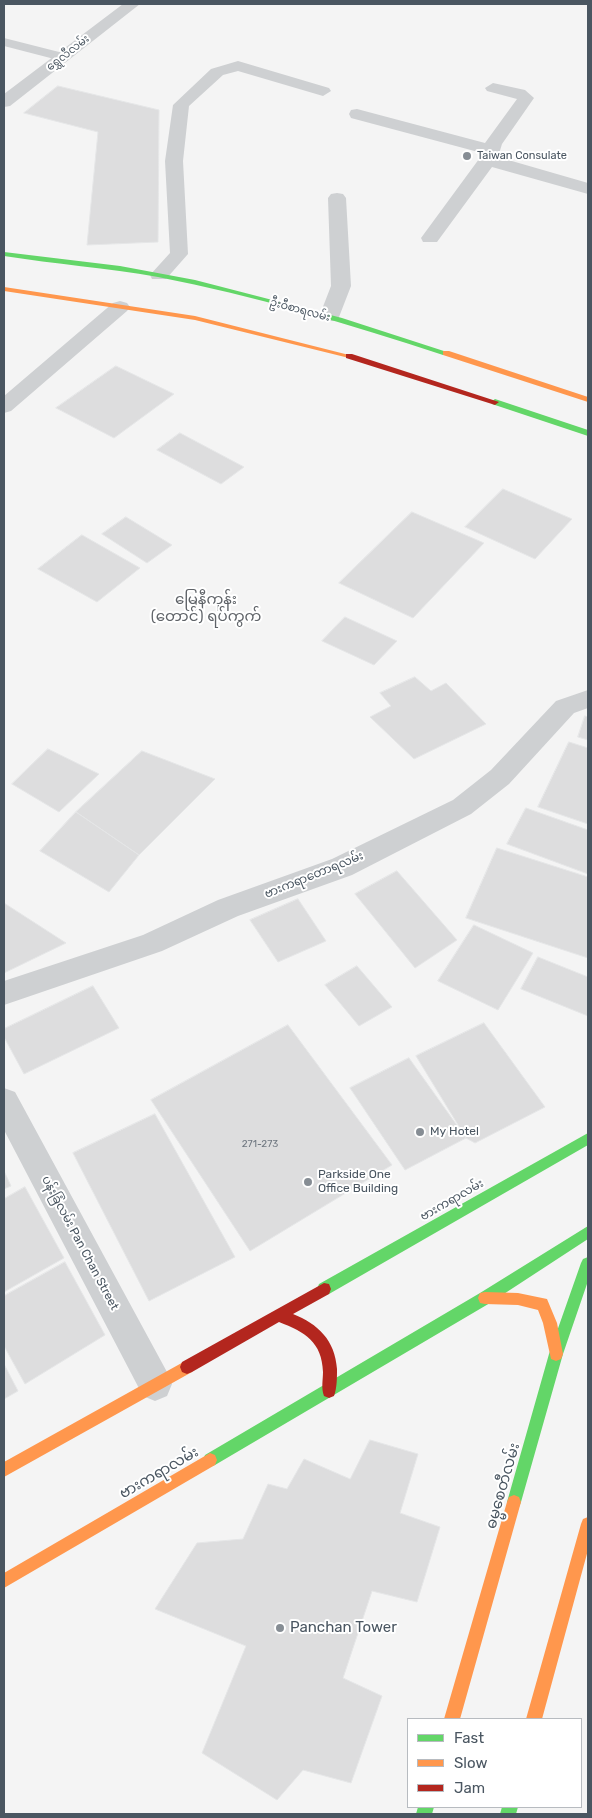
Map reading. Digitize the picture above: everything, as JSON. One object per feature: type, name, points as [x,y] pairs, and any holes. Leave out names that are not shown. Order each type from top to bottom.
[{"type":"main road","name":"ဦးဝီစာရလမ်း","points":[[4,254],[159,275],[329,317],[588,400]]},
{"type":"main road","points":[[4,288],[195,318],[366,360],[588,433]]},
{"type":"main road","name":"ဗားကရာလမ်း","points":[[4,1470],[588,1139]]},
{"type":"main road","name":"ဗားကရာလမ်း","points":[[4,1581],[485,1298],[588,1232]]},
{"type":"main road","name":"ဓမ္မစေတီလမ်း","points":[[452,1718],[556,1354],[588,1263]]},
{"type":"main road","points":[[485,1298],[518,1299],[542,1304],[550,1323],[556,1354]]},
{"type":"main road","points":[[278,1315],[296,1321],[314,1332],[328,1346],[332,1368],[329,1391]]},
{"type":"main road","points":[[534,1718],[588,1524]]},
{"type":"street","name":"ရွှေလီလမ်း","points":[[4,102],[132,4]]},
{"type":"street","points":[[159,275],[179,254],[174,161],[181,105],[217,72],[238,66],[323,91]]},
{"type":"street","points":[[430,238],[490,155],[526,98],[519,93],[493,88]]},
{"type":"street","points":[[357,114],[490,155],[588,189]]},
{"type":"street","points":[[329,317],[341,286],[338,198]]},
{"type":"street","points":[[4,407],[120,307]]},
{"type":"street","name":"ဗားကရာတောရလမ်း","points":[[4,993],[152,943],[228,908],[342,867],[462,807],[500,777],[565,707],[588,699]]},
{"type":"street","name":"ပန်းခြံလမ်း Pan Chan Street","points":[[4,1101],[156,1384]]},
{"type":"lane","points":[[4,42],[62,57]]},
{"type":"building","points":[[58,86],[159,110],[158,242],[87,245],[98,132],[24,113]]},
{"type":"building","points":[[116,366],[174,394],[114,438],[56,408]]},
{"type":"building","points":[[180,433],[244,467],[221,484],[157,450]]},
{"type":"building","points":[[503,489],[572,519],[535,559],[465,527]]},
{"type":"building","points":[[412,512],[484,543],[413,618],[339,583]]},
{"type":"building","points":[[126,517],[172,545],[147,563],[102,534]]},
{"type":"building","points":[[82,535],[140,568],[97,602],[38,569]]},
{"type":"building","points":[[345,617],[397,641],[374,665],[322,641]]},
{"type":"building","points":[[415,677],[431,691],[446,683],[486,724],[414,759],[370,717],[391,706],[380,693]]},
{"type":"building","points":[[585,716],[588,717],[588,740],[578,737]]},
{"type":"building","points":[[569,742],[588,748],[588,824],[538,807]]},
{"type":"building","points":[[48,749],[99,774],[59,812],[12,784]]},
{"type":"building","points":[[142,751],[215,779],[139,855],[76,812]]},
{"type":"building","points":[[526,808],[588,830],[588,874],[507,844]]},
{"type":"building","points":[[76,812],[139,855],[109,892],[40,851]]},
{"type":"building","points":[[497,848],[588,877],[588,958],[466,918]]},
{"type":"building","points":[[397,871],[457,940],[415,968],[355,894]]},
{"type":"building","points":[[298,899],[326,941],[278,962],[250,920]]},
{"type":"building","points":[[4,903],[66,943],[4,973]]},
{"type":"building","points":[[474,925],[533,953],[498,1010],[438,981]]},
{"type":"building","points":[[538,957],[588,977],[588,1016],[521,989]]},
{"type":"building","points":[[357,966],[392,1007],[359,1026],[325,985]]},
{"type":"building","points":[[93,986],[119,1028],[24,1074],[4,1037],[4,1029]]},
{"type":"building","points":[[484,1023],[545,1107],[475,1143],[466,1138],[416,1056]]},
{"type":"building","points":[[288,1025],[392,1165],[250,1251],[151,1100]]},
{"type":"building","points":[[409,1058],[466,1138],[405,1170],[350,1088]]},
{"type":"building","points":[[155,1114],[235,1257],[149,1301],[73,1153]]},
{"type":"building","points":[[4,1171],[11,1186],[4,1189]]},
{"type":"building","points":[[25,1187],[64,1258],[4,1292],[4,1199]]},
{"type":"building","points":[[65,1262],[105,1335],[25,1384],[4,1346],[4,1296]]},
{"type":"building","points":[[4,1364],[18,1391],[4,1399]]},
{"type":"building","name":"Panchan Tower","points":[[370,1440],[418,1454],[400,1513],[440,1527],[417,1602],[372,1591],[343,1678],[382,1696],[351,1783],[303,1770],[277,1800],[202,1753],[246,1646],[155,1609],[197,1543],[243,1539],[268,1484],[287,1489],[304,1459],[350,1479]]},
{"type":"traffic: fast","points":[[4,254],[158,275],[231,291],[375,330],[446,353]]},
{"type":"traffic: fast","points":[[495,402],[588,433]]},
{"type":"traffic: fast","points":[[324,1289],[588,1139]]},
{"type":"traffic: fast","points":[[210,1460],[485,1298],[588,1232]]},
{"type":"traffic: fast","points":[[514,1502],[556,1354],[588,1263]]},
{"type":"traffic: fast","points":[[424,1814],[426,1808]]},
{"type":"traffic: fast","points":[[508,1814],[510,1808]]},
{"type":"traffic: slow","points":[[4,289],[195,318],[349,356]]},
{"type":"traffic: slow","points":[[446,353],[588,400]]},
{"type":"traffic: slow","points":[[485,1298],[518,1299],[542,1304],[550,1323],[556,1354]]},
{"type":"traffic: slow","points":[[4,1470],[187,1367]]},
{"type":"traffic: slow","points":[[4,1581],[210,1460]]},
{"type":"traffic: slow","points":[[452,1718],[514,1502]]},
{"type":"traffic: slow","points":[[534,1718],[588,1524]]},
{"type":"traffic: jam","points":[[349,356],[495,402]]},
{"type":"traffic: jam","points":[[187,1367],[324,1289]]},
{"type":"traffic: jam","points":[[278,1315],[305,1327],[322,1341],[329,1362],[329,1391]]},
{"type":"place","name":"Taiwan Consulate","points":[[467,156]]},
{"type":"place","name":"My Hotel","points":[[420,1132]]},
{"type":"place","name":"Parkside One Office Building","points":[[308,1182]]},
{"type":"place","name":"Panchan Tower","points":[[280,1628]]},
{"type":"district","name":"မြေနီကုန်း (တောင်) ရပ်ကွက်","points":[[206,608]]}]
